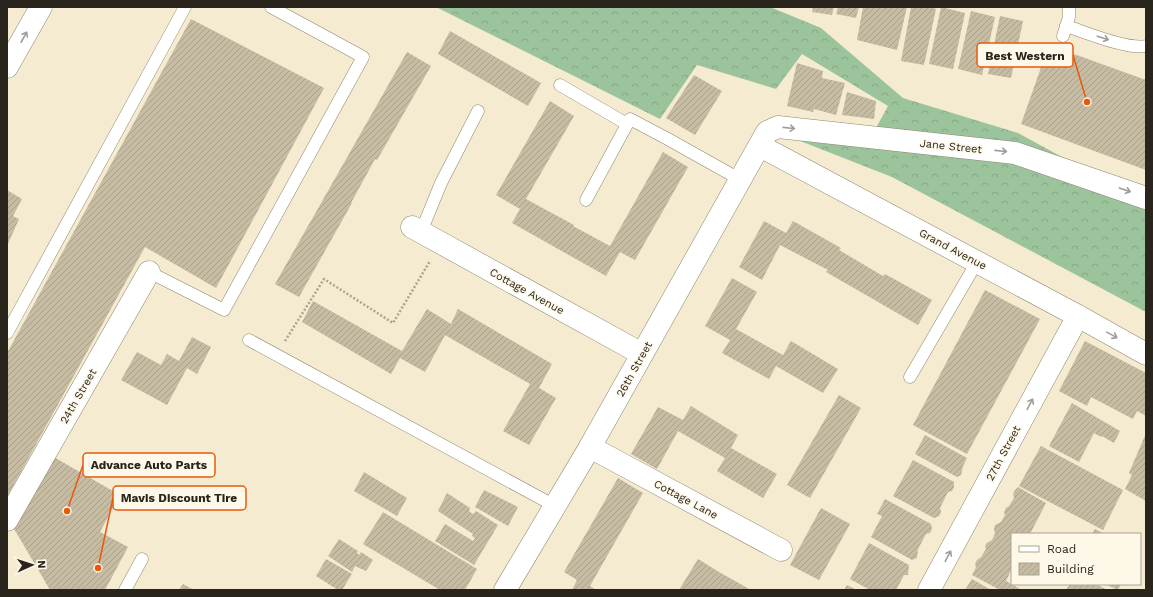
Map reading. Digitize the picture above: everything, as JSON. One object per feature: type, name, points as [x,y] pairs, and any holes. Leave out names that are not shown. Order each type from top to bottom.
[{"type":"street","points":[[7,68],[40,7]]},
{"type":"street","name":"Jane Street","points":[[760,146],[767,132],[778,127],[1015,153],[1146,198]]},
{"type":"street","name":"26th Street","points":[[505,590],[590,447],[760,146]]},
{"type":"street","name":"Grand Avenue","points":[[760,146],[1146,354]]},
{"type":"street","name":"Cottage Avenue","points":[[416,230],[642,354]]},
{"type":"street","name":"24th Street","points":[[7,520],[149,272]]},
{"type":"street","name":"27th Street","points":[[929,590],[1078,316]]},
{"type":"street","name":"Cottage Lane","points":[[590,447],[781,550]]},
{"type":"lane","points":[[7,332],[185,7]]},
{"type":"lane","points":[[149,272],[224,310],[364,57],[272,7]]},
{"type":"lane","points":[[1069,7],[1064,31],[1124,44],[1141,47],[1146,46]]},
{"type":"lane","points":[[560,86],[627,124]]},
{"type":"lane","points":[[416,230],[478,111]]},
{"type":"lane","points":[[586,200],[630,119],[741,180]]},
{"type":"lane","points":[[910,377],[977,262]]},
{"type":"lane","points":[[249,340],[555,506]]},
{"type":"lane","points":[[125,590],[142,559]]},
{"type":"path","points":[[276,355],[324,279],[392,323],[440,242]]},
{"type":"green space","points":[[436,7],[770,7],[821,28],[903,98],[1018,133],[1146,203],[1146,312],[892,177],[790,137],[876,128],[888,106],[802,54],[776,89],[697,65],[660,119]]},
{"type":"building","points":[[813,7],[834,7],[832,15],[812,12]]},
{"type":"building","points":[[838,7],[859,7],[856,18],[836,14]]},
{"type":"building","points":[[863,7],[907,7],[897,50],[857,40]]},
{"type":"building","points":[[911,7],[929,7],[936,9],[924,65],[901,61]]},
{"type":"building","points":[[941,7],[965,13],[953,69],[929,64]]},
{"type":"building","points":[[971,11],[995,17],[982,75],[958,69]]},
{"type":"building","points":[[1000,16],[1023,21],[1011,78],[988,74]]},
{"type":"building","points":[[191,19],[324,88],[216,288],[145,247],[8,495],[7,353]]},
{"type":"building","points":[[450,31],[541,83],[528,106],[438,54]]},
{"type":"building","points":[[1049,45],[1146,80],[1146,170],[1021,124]]},
{"type":"building","points":[[407,52],[431,66],[377,160],[375,159],[299,297],[275,284]]},
{"type":"building","points":[[797,63],[823,71],[822,78],[845,83],[836,115],[814,109],[813,112],[787,106]]},
{"type":"building","points":[[694,75],[722,91],[695,135],[666,118]]},
{"type":"building","points":[[847,92],[876,101],[874,119],[842,115]]},
{"type":"building","points":[[550,101],[574,116],[526,199],[610,246],[663,152],[688,167],[635,260],[620,252],[606,276],[512,223],[520,209],[496,195]]},
{"type":"building","points":[[7,190],[22,199],[13,216],[19,219],[7,246]]},
{"type":"building","points":[[764,221],[786,233],[793,221],[841,248],[839,250],[883,276],[885,274],[932,300],[918,325],[826,272],[828,270],[780,245],[762,280],[739,267]]},
{"type":"building","points":[[732,278],[757,292],[736,329],[783,355],[791,341],[838,369],[823,393],[776,366],[769,379],[722,353],[730,340],[705,326]]},
{"type":"building","points":[[985,290],[1040,319],[967,454],[913,425]]},
{"type":"building","points":[[313,301],[402,351],[427,309],[451,324],[458,309],[552,364],[539,388],[556,398],[529,445],[503,431],[530,384],[445,335],[425,372],[400,358],[391,374],[302,322]]},
{"type":"building","points":[[192,337],[211,347],[197,374],[187,368],[167,405],[121,380],[137,352],[161,365],[167,354],[179,361]]},
{"type":"building","points":[[1085,341],[1146,373],[1146,416],[1137,411],[1133,419],[1091,397],[1087,406],[1059,391]]},
{"type":"building","points":[[839,395],[861,408],[810,498],[787,485]]},
{"type":"building","points":[[1072,403],[1120,431],[1114,443],[1094,433],[1079,462],[1049,446]]},
{"type":"building","points":[[691,406],[738,435],[731,448],[777,474],[763,498],[717,471],[725,458],[678,431],[657,469],[631,454],[658,407],[683,420]]},
{"type":"building","points":[[1146,433],[1146,501],[1125,489],[1132,475],[1129,473]]},
{"type":"building","points":[[925,435],[967,458],[961,475],[957,477],[915,454]]},
{"type":"building","points":[[1041,446],[1123,490],[1103,530],[1019,486]]},
{"type":"building","points":[[52,456],[120,495],[100,532],[128,547],[105,590],[50,590],[13,527]]},
{"type":"building","points":[[913,460],[954,482],[952,491],[948,492],[940,508],[941,512],[939,516],[934,518],[893,496]]},
{"type":"building","points":[[364,472],[407,498],[397,516],[354,491]]},
{"type":"building","points":[[618,478],[643,493],[590,586],[596,590],[572,590],[577,580],[564,572]]},
{"type":"building","points":[[1018,487],[1046,503],[1031,533],[1011,533],[1011,570],[1006,581],[1022,590],[1000,590],[972,575],[976,567],[975,564],[977,560],[981,557],[986,549],[985,546],[992,540],[995,534],[995,525],[1001,522],[1005,515],[1004,512],[1006,508],[1014,498],[1013,494]]},
{"type":"building","points":[[484,490],[518,507],[508,526],[475,507]]},
{"type":"building","points":[[447,493],[470,508],[469,511],[473,514],[476,511],[498,525],[474,565],[435,541],[445,524],[473,541],[475,538],[472,536],[473,534],[438,511]]},
{"type":"building","points":[[885,499],[931,524],[932,529],[930,533],[926,534],[918,549],[917,558],[912,560],[871,537],[882,516],[877,514]]},
{"type":"building","points":[[821,508],[850,524],[819,580],[790,565]]},
{"type":"building","points":[[383,512],[477,569],[465,590],[440,590],[363,544]]},
{"type":"building","points":[[1095,529],[1102,533],[1093,533]]},
{"type":"building","points":[[339,539],[358,551],[357,553],[359,555],[361,552],[373,560],[366,571],[355,566],[352,572],[328,556]]},
{"type":"building","points":[[869,543],[909,565],[908,575],[904,575],[896,590],[870,590],[850,579]]},
{"type":"building","points":[[326,559],[352,574],[342,590],[338,590],[316,576]]},
{"type":"building","points":[[698,559],[719,572],[751,590],[679,590]]},
{"type":"building","points":[[972,579],[991,590],[965,590]]},
{"type":"building","points":[[183,584],[194,590],[179,590]]},
{"type":"building","points":[[847,585],[857,590],[844,590]]},
{"type":"building","points":[[1069,585],[1098,585],[1107,590],[1066,590]]},
{"type":"building","points":[[1107,585],[1120,585],[1118,590]]},
{"type":"place","name":"Best Western","points":[[1087,102]]},
{"type":"place","name":"Advance Auto Parts","points":[[67,511]]},
{"type":"place","name":"Mavis Discount Tire","points":[[98,568]]}]
